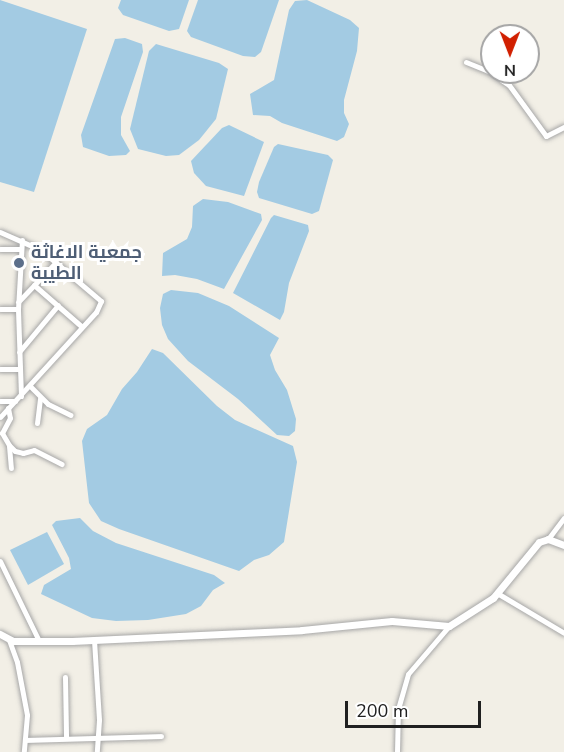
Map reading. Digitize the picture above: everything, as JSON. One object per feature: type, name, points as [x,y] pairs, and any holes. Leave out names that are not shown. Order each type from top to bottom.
[{"type":"street","points":[[466,62],[488,71],[509,85],[546,136],[564,127]]},
{"type":"street","points":[[0,231],[22,240],[56,262],[101,301],[96,312],[0,417]]},
{"type":"street","points":[[21,396],[18,306],[22,240]]},
{"type":"street","points":[[0,249],[21,249]]},
{"type":"street","points":[[0,309],[18,306],[56,262]]},
{"type":"street","points":[[34,285],[81,326]]},
{"type":"street","points":[[19,352],[58,305]]},
{"type":"street","points":[[0,369],[19,369]]},
{"type":"street","points":[[30,386],[40,398],[70,415]]},
{"type":"street","points":[[37,423],[40,398]]},
{"type":"street","points":[[0,401],[15,401]]},
{"type":"street","points":[[8,408],[10,418],[2,433],[9,445],[15,451],[23,453],[34,450],[62,464]]},
{"type":"street","points":[[9,445],[11,468]]},
{"type":"street","points":[[397,752],[398,709],[408,674],[449,626],[497,593],[539,542],[548,539],[564,518]]},
{"type":"street","points":[[548,539],[564,545]]},
{"type":"street","points":[[0,561],[24,605],[39,641]]},
{"type":"street","points":[[497,593],[564,633]]},
{"type":"street","points":[[0,634],[9,640],[39,641],[303,630],[392,621],[449,626]]},
{"type":"street","points":[[9,640],[17,662],[27,715],[27,740],[24,752]]},
{"type":"street","points":[[94,640],[99,720],[97,752]]},
{"type":"street","points":[[65,676],[66,737]]},
{"type":"street","points":[[27,740],[66,737],[161,736]]},
{"type":"water","points":[[0,0],[87,29],[34,192],[0,182]]},
{"type":"water","points":[[121,0],[189,0],[179,29],[169,31],[123,15],[118,8]]},
{"type":"water","points":[[198,0],[279,0],[261,52],[255,57],[243,56],[191,37],[187,31]]},
{"type":"water","points":[[307,0],[350,20],[359,28],[357,51],[344,100],[344,113],[349,124],[344,137],[337,141],[282,123],[270,116],[253,115],[250,94],[274,80],[289,10],[295,1]]},
{"type":"water","points":[[125,38],[142,44],[143,52],[121,117],[121,135],[130,151],[126,155],[109,156],[83,147],[81,135],[115,39]]},
{"type":"water","points":[[156,44],[219,63],[228,69],[216,119],[199,140],[179,155],[166,156],[138,149],[130,129],[149,51]]},
{"type":"water","points":[[229,125],[264,142],[244,196],[206,186],[194,173],[191,161],[222,128]]},
{"type":"water","points":[[278,144],[328,155],[333,160],[319,211],[312,214],[259,198],[257,192],[259,182],[274,147]]},
{"type":"water","points":[[203,199],[228,202],[261,214],[262,220],[224,289],[197,279],[175,275],[162,276],[163,253],[187,239],[192,227],[193,206]]},
{"type":"water","points":[[274,215],[308,225],[309,231],[289,283],[284,312],[280,320],[233,293]]},
{"type":"water","points":[[171,290],[198,293],[229,306],[279,338],[270,355],[275,370],[287,390],[296,419],[295,431],[289,436],[277,435],[238,399],[188,361],[168,339],[162,325],[160,308],[163,294]]},
{"type":"water","points":[[152,349],[163,353],[217,406],[235,420],[293,446],[297,462],[284,542],[269,555],[254,560],[239,571],[101,521],[89,503],[82,441],[87,429],[107,415],[122,389]]},
{"type":"water","points":[[80,518],[93,531],[116,543],[214,575],[225,583],[213,590],[201,606],[186,614],[148,620],[116,621],[92,618],[41,594],[44,585],[71,569],[69,558],[52,525],[56,521]]},
{"type":"water","points":[[47,532],[64,564],[28,585],[10,550]]},
{"type":"place","name":"جمعية الاغاثة الطيبة","points":[[19,263]]}]
